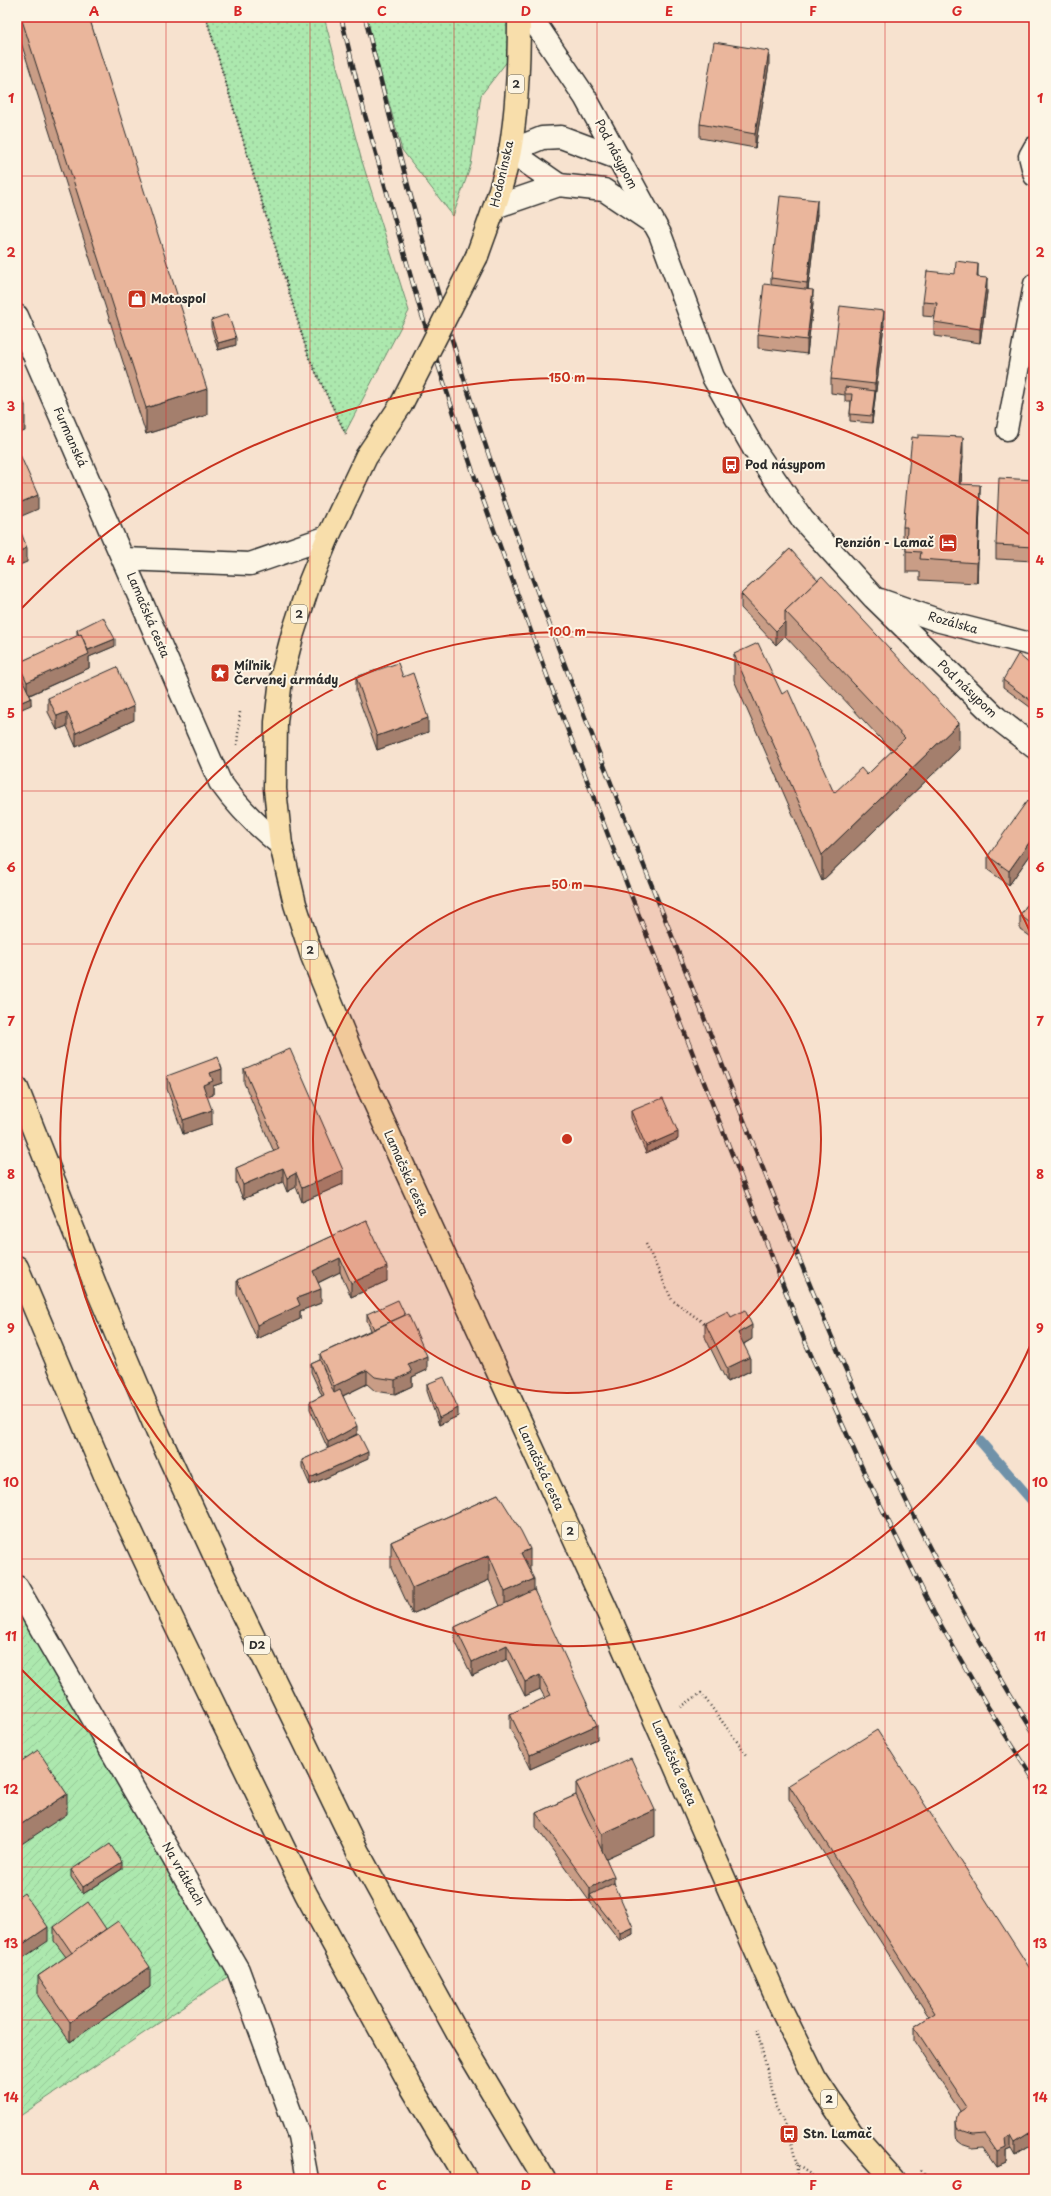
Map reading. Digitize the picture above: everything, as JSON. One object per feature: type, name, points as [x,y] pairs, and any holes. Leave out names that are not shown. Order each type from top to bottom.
[{"type":"main road","name":"Hodonínska","points":[[401,405],[477,256],[495,207],[510,151],[519,46],[518,17]]},
{"type":"main road","name":"Lamačská cesta","points":[[401,405],[366,457],[328,537],[310,581],[293,633],[281,679],[276,722],[275,789],[281,845],[295,904],[312,956],[351,1051],[608,1614],[783,2013],[815,2078],[851,2132],[893,2179]]},
{"type":"main road","name":"D2","points":[[17,1088],[103,1303],[157,1431],[229,1586],[358,1852],[459,2036],[544,2179]]},
{"type":"main road","points":[[17,1267],[104,1473],[170,1614],[302,1887],[412,2088],[466,2179]]},
{"type":"street","name":"Pod násypom","points":[[531,17],[585,97],[620,159],[651,222],[660,234],[713,377],[754,449],[803,520],[874,598],[997,718],[1034,747]]},
{"type":"street","points":[[510,151],[542,138],[561,137],[620,159]]},
{"type":"street","points":[[510,151],[559,185]]},
{"type":"street","points":[[495,207],[559,185],[604,190],[651,222]]},
{"type":"street","name":"Furmanská","points":[[17,316],[124,559]]},
{"type":"street","name":"Lamačská cesta","points":[[281,845],[255,825],[236,805],[220,782],[124,559],[250,564],[328,537]]},
{"type":"street","name":"Rozálska","points":[[874,598],[940,621],[1034,645]]},
{"type":"street","name":"Na vrátkach","points":[[17,1587],[238,1970],[299,2136],[307,2179]]},
{"type":"lane","points":[[1034,147],[1029,156],[1034,176]]},
{"type":"lane","points":[[1007,430],[1034,284]]},
{"type":"path","points":[[206,17],[309,358],[346,434],[366,457]]},
{"type":"path","points":[[237,747],[240,712]]},
{"type":"path","points":[[646,1244],[672,1300],[709,1327]]},
{"type":"path","points":[[680,1708],[701,1693],[747,1754]]},
{"type":"path","points":[[756,2025],[776,2107],[789,2134],[797,2165],[797,2179]]},
{"type":"path","points":[[797,2165],[817,2179]]},
{"type":"path","points":[[920,2169],[930,2179]]},
{"type":"green space","points":[[206,17],[324,17],[361,158],[409,311],[345,433],[309,358]]},
{"type":"green space","points":[[365,17],[519,17],[519,46],[481,95],[471,165],[453,216],[402,150]]},
{"type":"green space","points":[[17,1587],[238,1970],[17,2118]]},
{"type":"building","name":"Motospol","points":[[21,17],[89,17],[207,389],[146,408]]},
{"type":"building","points":[[714,42],[769,51],[755,134],[700,124]]},
{"type":"building","points":[[780,196],[817,200],[807,283],[771,278]]},
{"type":"building","points":[[956,261],[978,264],[977,277],[987,278],[980,329],[934,322],[937,303],[923,302],[927,271],[955,274]]},
{"type":"building","points":[[764,284],[813,290],[807,340],[758,334]]},
{"type":"building","points":[[840,306],[884,311],[875,384],[831,379]]},
{"type":"building","points":[[228,314],[236,338],[218,343],[211,320]]},
{"type":"building","points":[[17,386],[25,405],[17,408]]},
{"type":"building","points":[[845,387],[875,391],[872,416],[850,414],[852,394],[845,394]]},
{"type":"building","points":[[918,435],[963,437],[959,484],[980,485],[977,563],[920,559],[921,552],[906,551],[907,527],[903,527],[912,437],[918,438]]},
{"type":"building","points":[[17,448],[38,495],[17,504]]},
{"type":"building","points":[[999,478],[1034,480],[1034,547],[996,545]]},
{"type":"building","points":[[17,522],[27,548],[17,552]]},
{"type":"building","points":[[790,549],[818,580],[785,611],[785,622],[776,631],[741,594]]},
{"type":"building","points":[[822,576],[959,723],[822,855],[734,654],[758,643],[782,694],[788,690],[834,793],[861,768],[867,775],[905,738],[785,611]]},
{"type":"building","points":[[103,617],[115,639],[88,650],[81,634],[79,636],[77,630]]},
{"type":"building","points":[[81,634],[89,654],[27,682],[18,663]]},
{"type":"building","points":[[1018,654],[1032,666],[1034,662],[1034,703],[1003,680]]},
{"type":"building","points":[[398,663],[403,677],[413,673],[428,718],[377,736],[356,677]]},
{"type":"building","points":[[117,667],[134,706],[76,733],[67,712],[57,716],[48,698]]},
{"type":"building","points":[[17,670],[31,698],[17,704]]},
{"type":"building","points":[[1027,801],[1034,806],[1034,842],[1031,840],[1009,871],[988,856]]},
{"type":"building","points":[[1034,895],[1034,926],[1020,915]]},
{"type":"building","points":[[290,1049],[343,1170],[302,1188],[296,1173],[287,1178],[283,1168],[243,1185],[236,1168],[279,1149],[244,1069]]},
{"type":"building","points":[[218,1057],[222,1069],[210,1073],[213,1081],[203,1085],[212,1110],[183,1120],[167,1076]]},
{"type":"building","points":[[663,1098],[678,1132],[646,1146],[631,1111]]},
{"type":"building","points":[[366,1220],[387,1267],[351,1283],[340,1258],[313,1271],[321,1289],[297,1298],[300,1305],[257,1325],[237,1280]]},
{"type":"building","points":[[398,1300],[405,1315],[374,1329],[367,1314]]},
{"type":"building","points":[[745,1310],[752,1325],[738,1333],[750,1357],[727,1368],[705,1323],[728,1311],[731,1317]]},
{"type":"building","points":[[408,1314],[427,1356],[408,1364],[412,1372],[395,1380],[375,1377],[367,1370],[334,1386],[320,1354]]},
{"type":"building","points":[[320,1360],[334,1393],[340,1390],[357,1426],[328,1442],[310,1402],[324,1395],[311,1364]]},
{"type":"building","points":[[444,1377],[458,1408],[439,1418],[427,1384]]},
{"type":"building","points":[[359,1434],[368,1452],[310,1478],[302,1460]]},
{"type":"building","points":[[498,1494],[521,1531],[530,1549],[521,1553],[534,1579],[505,1592],[489,1555],[412,1588],[391,1542]]},
{"type":"building","points":[[534,1590],[597,1725],[530,1755],[510,1714],[551,1695],[540,1675],[525,1682],[507,1645],[472,1662],[455,1627]]},
{"type":"building","points":[[877,1730],[1034,1975],[1034,2130],[1015,2142],[1011,2135],[1005,2138],[1006,2148],[997,2152],[984,2133],[973,2134],[957,2127],[956,2120],[958,2113],[967,2107],[914,2027],[935,2013],[789,1785]]},
{"type":"building","points":[[38,1750],[67,1794],[17,1827],[17,1764]]},
{"type":"building","points":[[631,1758],[655,1810],[602,1834],[576,1783]]},
{"type":"building","points":[[576,1795],[614,1876],[590,1888],[536,1813]]},
{"type":"building","points":[[110,1844],[122,1862],[83,1887],[71,1870]]},
{"type":"building","points":[[614,1883],[633,1927],[620,1933],[590,1895]]},
{"type":"building","points":[[24,1893],[48,1927],[17,1948],[17,1898]]},
{"type":"building","points":[[88,1902],[106,1929],[72,1953],[54,1927]]},
{"type":"building","points":[[118,1921],[150,1967],[70,2022],[38,1976]]},
{"type":"waterway","points":[[980,1441],[1034,1503]]},
{"type":"railway","points":[[341,17],[365,115],[420,309],[473,472],[549,681],[806,1344],[864,1472],[934,1613],[986,1704],[1034,1780]]},
{"type":"railway","points":[[365,17],[415,212],[452,342],[516,533],[581,706],[768,1182],[846,1371],[888,1464],[933,1555],[982,1645],[1034,1733]]},
{"type":"place","name":"Motospol","points":[[137,299]]},
{"type":"place","name":"Pod násypom","points":[[731,465]]},
{"type":"place","name":"Penzión - Lamač","points":[[948,543]]},
{"type":"place","name":"Míľnik Červenej armády","points":[[220,673]]},
{"type":"place","name":"Stn. Lamač","points":[[789,2134]]}]
